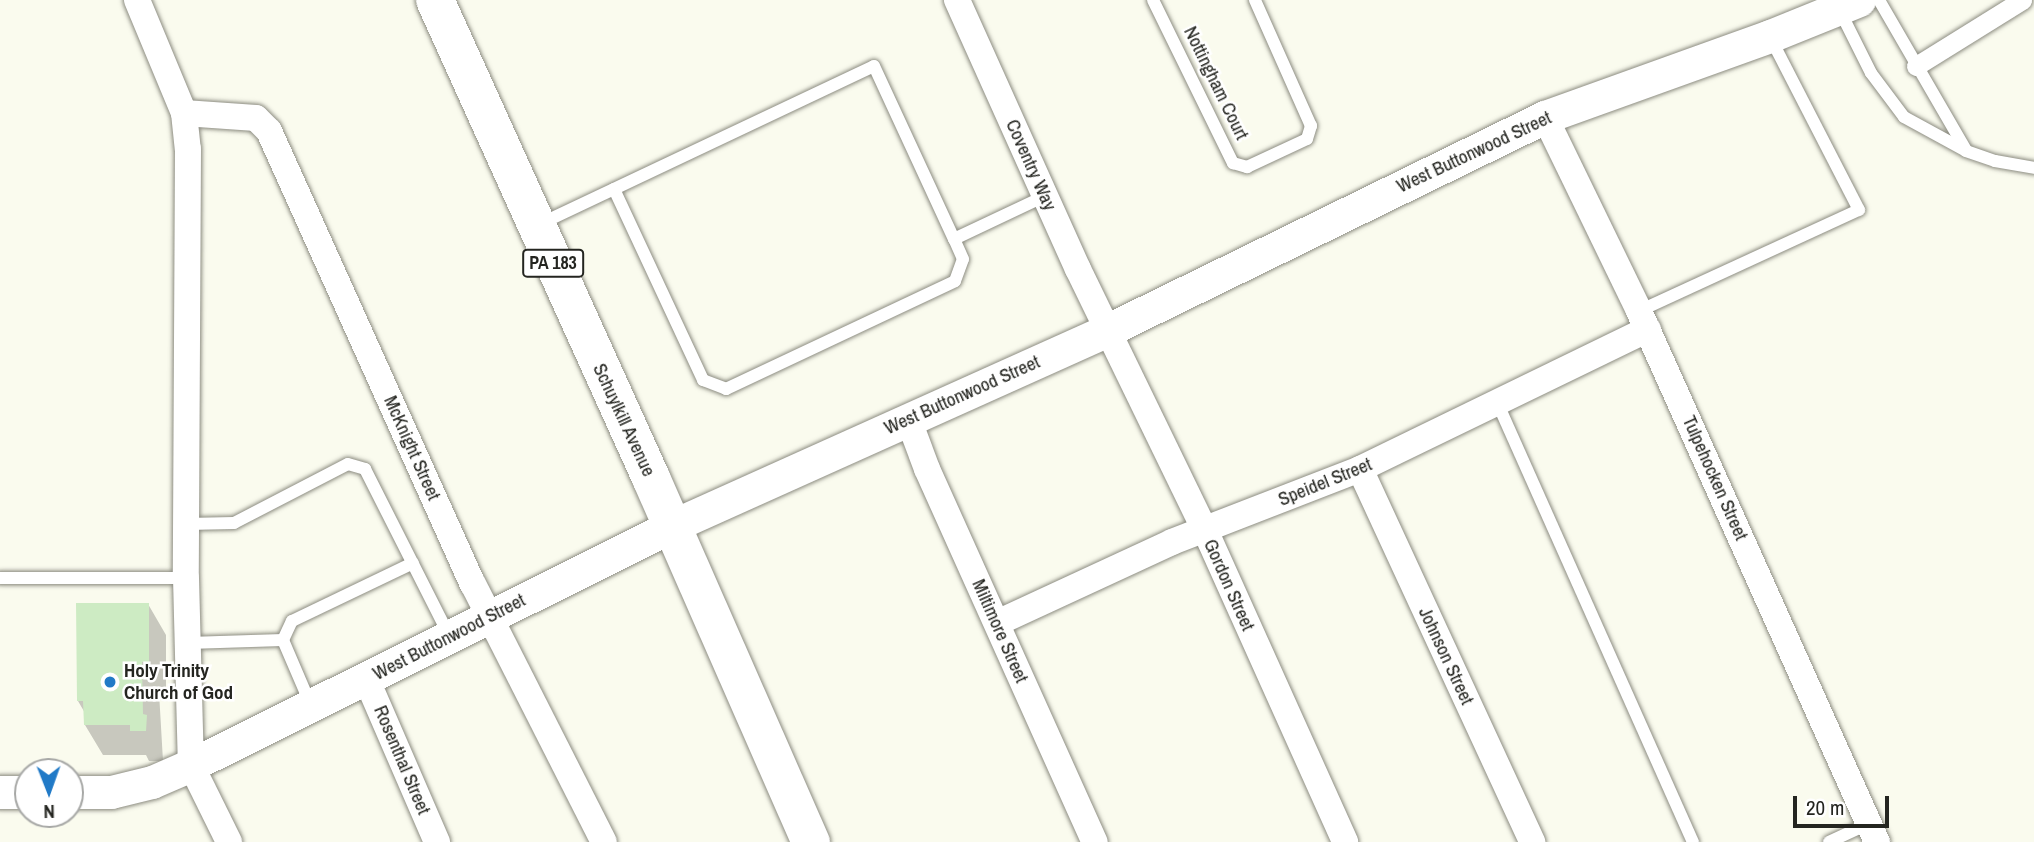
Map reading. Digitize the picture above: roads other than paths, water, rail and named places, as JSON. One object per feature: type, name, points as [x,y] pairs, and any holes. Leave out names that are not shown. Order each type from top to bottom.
[{"type":"main road","name":"Schuylkill Avenue","points":[[435,0],[811,842]]},
{"type":"street","points":[[137,0],[184,113],[188,149],[186,578],[191,765],[229,842]]},
{"type":"street","name":"Coventry Way","points":[[957,0],[1108,330]]},
{"type":"street","points":[[1916,66],[2022,0]]},
{"type":"street","name":"West Buttonwood Street","points":[[84,792],[111,792],[152,782],[191,765],[672,526],[1108,330],[1545,117],[1782,22],[1844,2]]},
{"type":"street","name":"McKnight Street","points":[[184,113],[256,118],[269,131],[490,617],[604,842]]},
{"type":"street","name":"Tulpehocken Street","points":[[1545,117],[1644,320],[1874,832]]},
{"type":"street","name":"Speidel Street","points":[[997,622],[1172,542],[1360,469],[1497,402],[1644,320]]},
{"type":"street","name":"Gordon Street","points":[[1108,330],[1205,530],[1345,842]]},
{"type":"street","name":"Miltimore Street","points":[[908,418],[928,469],[1095,842]]},
{"type":"street","name":"Johnson Street","points":[[1360,469],[1532,842]]},
{"type":"street","name":"Rosenthal Street","points":[[366,678],[437,842]]},
{"type":"lane","name":"Nottingham Court","points":[[1153,0],[1233,163],[1247,167],[1307,139],[1311,126],[1255,0]]},
{"type":"lane","points":[[1879,0],[1966,151]]},
{"type":"lane","points":[[1844,2],[1871,73],[1904,117],[1966,151],[1995,161],[2034,168]]},
{"type":"lane","points":[[1644,320],[1858,210],[1782,22]]},
{"type":"lane","points":[[536,226],[614,189],[874,66],[963,259],[955,281],[726,389],[703,380],[614,189]]},
{"type":"lane","points":[[954,239],[1045,196]]},
{"type":"lane","points":[[1497,402],[1693,842]]},
{"type":"lane","points":[[186,524],[234,523],[348,464],[365,470],[450,637]]},
{"type":"lane","points":[[312,706],[284,640],[292,621],[413,564]]},
{"type":"lane","points":[[0,578],[186,578]]},
{"type":"lane","points":[[188,643],[284,640]]},
{"type":"lane","points":[[1829,842],[1874,832]]},
{"type":"place","name":"Holy Trinity Church of God","points":[[110,682]]}]
